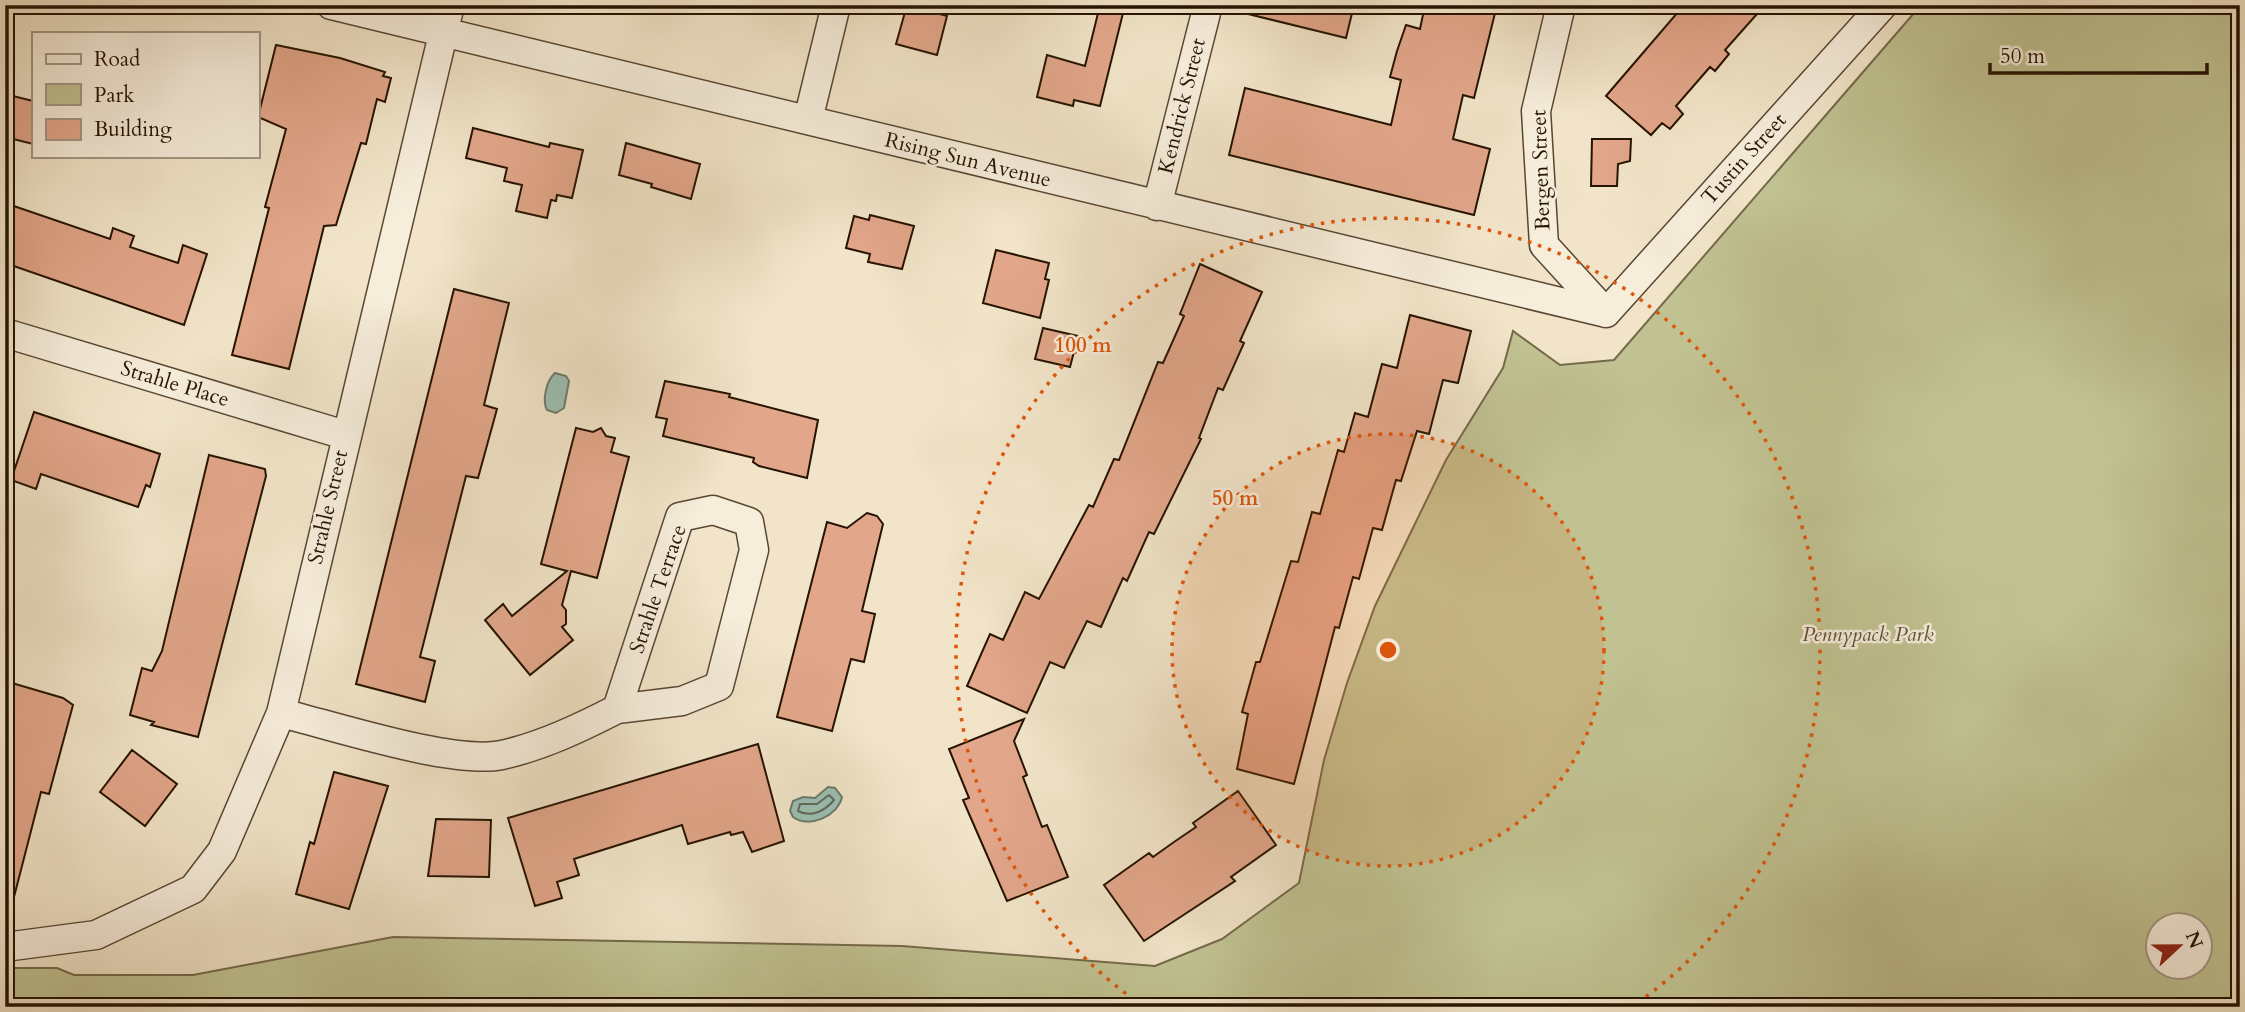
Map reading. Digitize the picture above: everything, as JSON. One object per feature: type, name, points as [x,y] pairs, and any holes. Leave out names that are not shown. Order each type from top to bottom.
[{"type":"street","name":"Rising Sun Avenue","points":[[331,5],[1605,313]]},
{"type":"street","name":"Strahle Street","points":[[5,947],[96,935],[193,889],[222,851],[281,713],[345,435],[450,5]]},
{"type":"street","points":[[808,120],[835,5]]},
{"type":"street","name":"Kendrick Street","points":[[1157,206],[1208,5]]},
{"type":"street","name":"Bergen Street","points":[[1561,5],[1536,111],[1544,245],[1605,313]]},
{"type":"street","name":"Tustin Street","points":[[1605,313],[1883,5]]},
{"type":"street","name":"Strahle Place","points":[[5,333],[345,435]]},
{"type":"street","name":"Strahle Terrace","points":[[281,713],[442,753],[500,755],[574,731],[617,709],[682,701],[719,686],[754,550],[749,522],[713,510],[680,517],[617,709]]},
{"type":"green space","name":"Pennypack Park","points":[[1921,5],[2240,5],[2240,1007],[5,1007],[5,968],[57,968],[74,975],[193,975],[393,937],[902,946],[1155,966],[1222,939],[1299,883],[1324,760],[1347,683],[1375,606],[1446,460],[1503,368],[1513,331],[1560,365],[1614,360]]},
{"type":"water","points":[[555,373],[566,376],[569,381],[564,408],[556,413],[547,410],[545,402],[547,386]]},
{"type":"water","points":[[828,787],[835,788],[842,797],[835,810],[814,821],[807,822],[793,817],[790,811],[793,801],[803,797],[815,798]]},
{"type":"building","points":[[907,5],[938,5],[936,13],[947,16],[937,55],[896,44]]},
{"type":"building","points":[[1100,5],[1125,5],[1100,106],[1074,100],[1073,106],[1037,97],[1047,55],[1085,66]]},
{"type":"building","points":[[1249,5],[1354,5],[1346,38],[1248,14]]},
{"type":"building","points":[[1425,5],[1497,5],[1474,98],[1463,95],[1453,139],[1490,149],[1474,215],[1229,155],[1245,88],[1391,125],[1401,80],[1390,77],[1397,51],[1406,25],[1420,29]]},
{"type":"building","points":[[1684,5],[1765,5],[1725,50],[1729,54],[1715,71],[1710,67],[1676,106],[1683,114],[1670,129],[1662,123],[1651,135],[1606,96]]},
{"type":"building","points":[[276,45],[340,58],[385,72],[383,76],[391,78],[385,102],[377,99],[366,144],[361,143],[336,225],[324,226],[289,369],[232,355],[269,208],[265,207],[286,129],[259,117]]},
{"type":"building","points":[[5,94],[32,101],[32,144],[5,137]]},
{"type":"building","points":[[473,128],[549,147],[550,143],[583,150],[572,198],[557,195],[556,201],[551,200],[547,218],[516,211],[522,185],[504,181],[507,168],[466,158]]},
{"type":"building","points":[[1592,139],[1631,139],[1630,161],[1618,164],[1617,186],[1591,186]]},
{"type":"building","points":[[626,143],[700,164],[691,199],[619,175]]},
{"type":"building","points":[[5,203],[110,239],[113,228],[134,236],[130,247],[178,263],[183,245],[207,254],[184,325],[5,263]]},
{"type":"building","points":[[870,215],[914,226],[902,269],[868,262],[870,254],[846,248],[854,216],[869,220]]},
{"type":"building","points":[[996,250],[1049,263],[1045,279],[1049,280],[1040,318],[983,303]]},
{"type":"building","points":[[1200,264],[1262,292],[1240,341],[1244,343],[1223,390],[1218,388],[1199,438],[1201,439],[1154,534],[1149,532],[1127,581],[1123,578],[1101,627],[1087,621],[1064,668],[1050,662],[1027,713],[967,686],[990,634],[1003,640],[1025,592],[1039,599],[1089,505],[1093,507],[1114,459],[1119,460],[1158,362],[1163,363],[1184,316],[1180,314]]},
{"type":"building","points":[[454,289],[509,303],[484,405],[497,409],[478,478],[466,476],[420,657],[435,661],[425,702],[356,684]]},
{"type":"building","points":[[1410,315],[1471,331],[1458,383],[1443,380],[1429,434],[1417,431],[1401,481],[1396,480],[1382,530],[1373,528],[1359,579],[1353,577],[1339,628],[1335,627],[1294,784],[1237,769],[1248,714],[1242,712],[1256,662],[1260,662],[1291,561],[1298,562],[1312,512],[1320,514],[1338,450],[1344,452],[1355,413],[1368,417],[1382,364],[1397,368]]},
{"type":"building","points":[[1043,328],[1078,336],[1070,367],[1035,359]]},
{"type":"building","points":[[665,381],[730,394],[729,397],[818,420],[807,478],[759,466],[753,462],[754,458],[663,436],[667,419],[656,417]]},
{"type":"building","points":[[34,412],[160,454],[150,487],[146,485],[138,507],[41,474],[36,489],[11,480]]},
{"type":"building","points":[[576,428],[593,432],[601,428],[606,436],[615,438],[611,452],[629,457],[597,578],[571,571],[562,605],[566,610],[566,624],[562,627],[573,640],[530,675],[485,620],[503,604],[512,616],[567,571],[541,564]]},
{"type":"building","points":[[209,455],[265,469],[266,476],[198,737],[151,725],[154,722],[130,715],[142,668],[152,671],[162,651]]},
{"type":"building","points":[[867,513],[877,516],[883,524],[862,611],[875,614],[864,662],[851,659],[832,731],[777,717],[827,522],[847,528]]},
{"type":"building","points":[[5,681],[63,698],[73,705],[49,794],[41,792],[14,897],[5,896]]},
{"type":"building","points":[[1024,719],[1014,741],[1027,775],[1023,777],[1042,827],[1047,825],[1068,877],[1007,901],[963,800],[969,798],[949,749]]},
{"type":"building","points":[[758,744],[784,841],[752,852],[743,832],[731,835],[730,832],[688,844],[682,825],[574,859],[579,875],[557,882],[562,898],[535,906],[508,818]]},
{"type":"building","points":[[132,750],[177,784],[145,826],[100,792]]},
{"type":"building","points":[[334,772],[388,786],[349,909],[296,894],[310,842],[314,844]]},
{"type":"building","points":[[1238,791],[1276,845],[1231,877],[1235,881],[1144,941],[1104,885],[1149,853],[1153,857],[1196,827],[1193,823]]},
{"type":"building","points":[[436,819],[491,820],[489,877],[428,876]]}]
